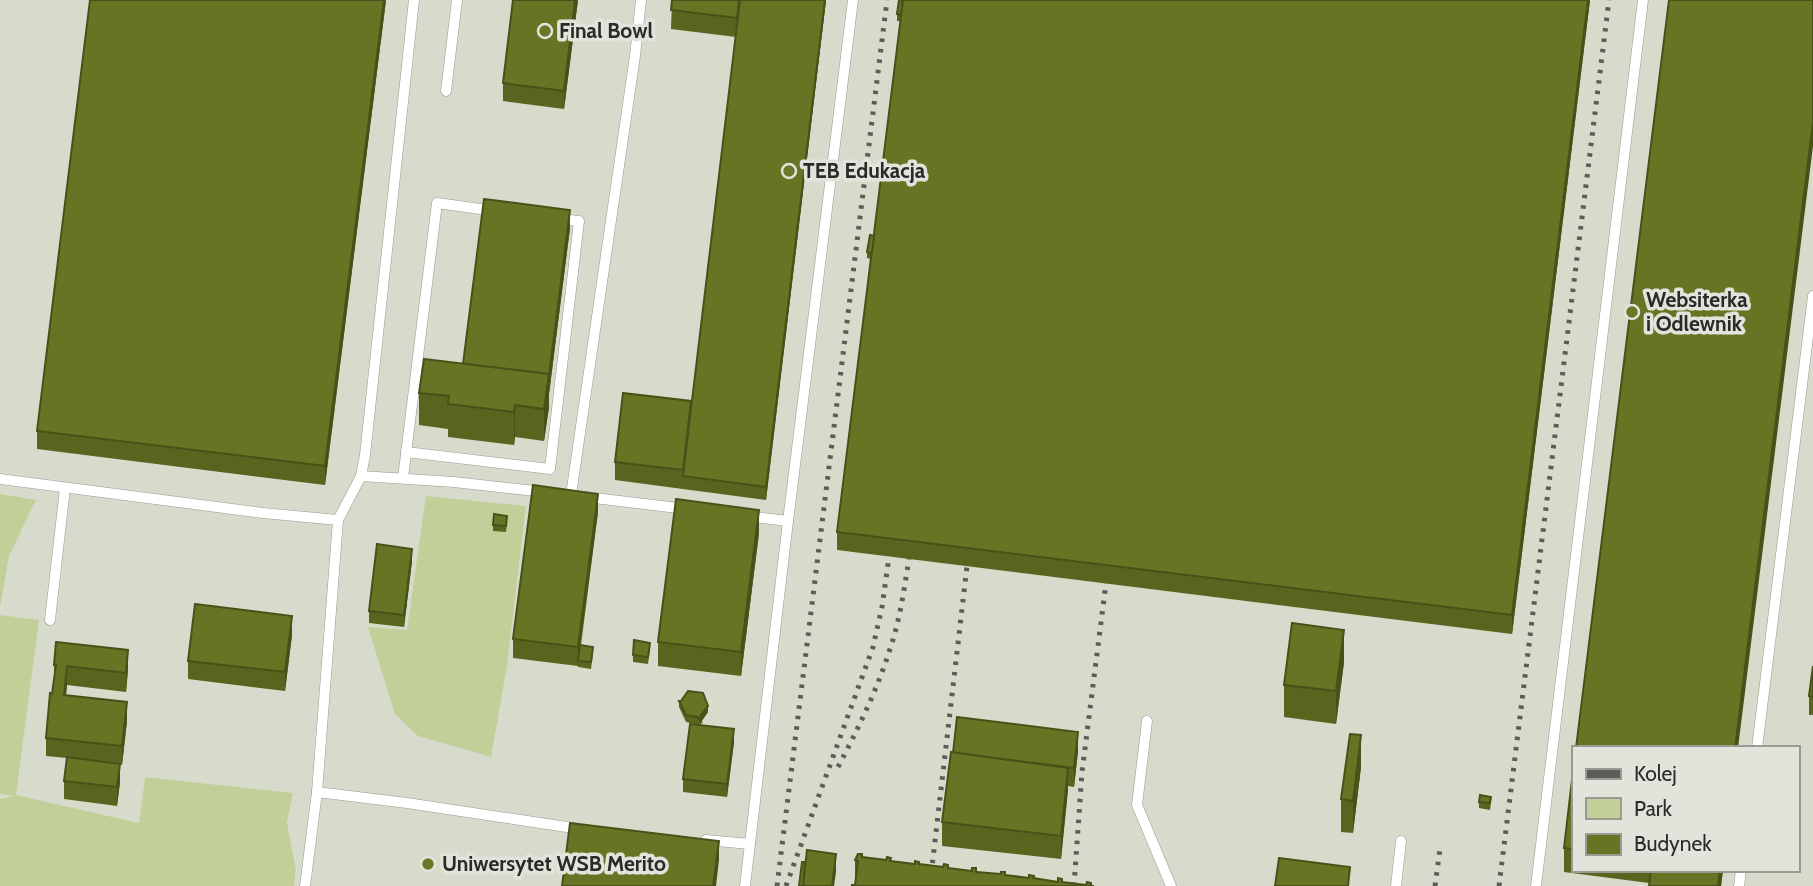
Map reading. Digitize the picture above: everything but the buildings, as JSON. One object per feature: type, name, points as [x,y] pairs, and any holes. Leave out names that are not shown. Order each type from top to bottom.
[{"type":"lane","points":[[305,886],[317,792],[338,520],[361,476],[414,0]]},
{"type":"lane","points":[[446,91],[457,0]]},
{"type":"lane","points":[[571,495],[635,56],[640,0]]},
{"type":"lane","points":[[745,886],[853,0]]},
{"type":"lane","points":[[1536,886],[1643,0]]},
{"type":"lane","points":[[403,478],[437,203],[501,211]]},
{"type":"lane","points":[[406,452],[550,469],[579,221],[553,218]]},
{"type":"lane","points":[[1757,746],[1813,296]]},
{"type":"lane","points":[[361,476],[454,482],[693,510]]},
{"type":"lane","points":[[0,479],[262,513],[338,520]]},
{"type":"lane","points":[[50,621],[65,488]]},
{"type":"lane","points":[[733,514],[788,521]]},
{"type":"lane","points":[[1147,721],[1137,804],[1171,886]]},
{"type":"lane","points":[[317,792],[593,830]]},
{"type":"lane","points":[[698,840],[750,844]]},
{"type":"lane","points":[[1396,886],[1401,841]]},
{"type":"shaded area","points":[[0,0],[1813,0],[1813,886],[294,886],[296,870],[287,822],[293,793],[145,777],[140,823],[16,796],[0,799]]},
{"type":"green space","points":[[0,494],[36,500],[9,556],[0,607]]},
{"type":"green space","points":[[426,496],[526,506],[507,666],[491,757],[418,736],[395,714],[368,627],[407,630]]},
{"type":"green space","points":[[0,615],[39,620],[16,795],[139,823],[145,777],[293,793],[287,822],[296,870],[294,886],[0,886],[0,799],[14,796],[0,794]]},
{"type":"railway","points":[[777,886],[887,0]]},
{"type":"railway","points":[[1499,886],[1609,0]]},
{"type":"railway","points":[[786,886],[873,647],[889,557]]},
{"type":"railway","points":[[838,767],[867,709],[885,664],[899,616],[909,559]]},
{"type":"railway","points":[[930,884],[967,566]]},
{"type":"railway","points":[[1074,886],[1082,772],[1106,583]]},
{"type":"railway","points":[[1435,886],[1440,849]]},
{"type":"place","name":"Final Bowl","points":[[545,31]]},
{"type":"place","name":"TEB Edukacja","points":[[789,171]]},
{"type":"place","name":"Websiterka i Odlewnik","points":[[1632,312]]},
{"type":"place","name":"Uniwersytet WSB Merito","points":[[428,864]]}]
